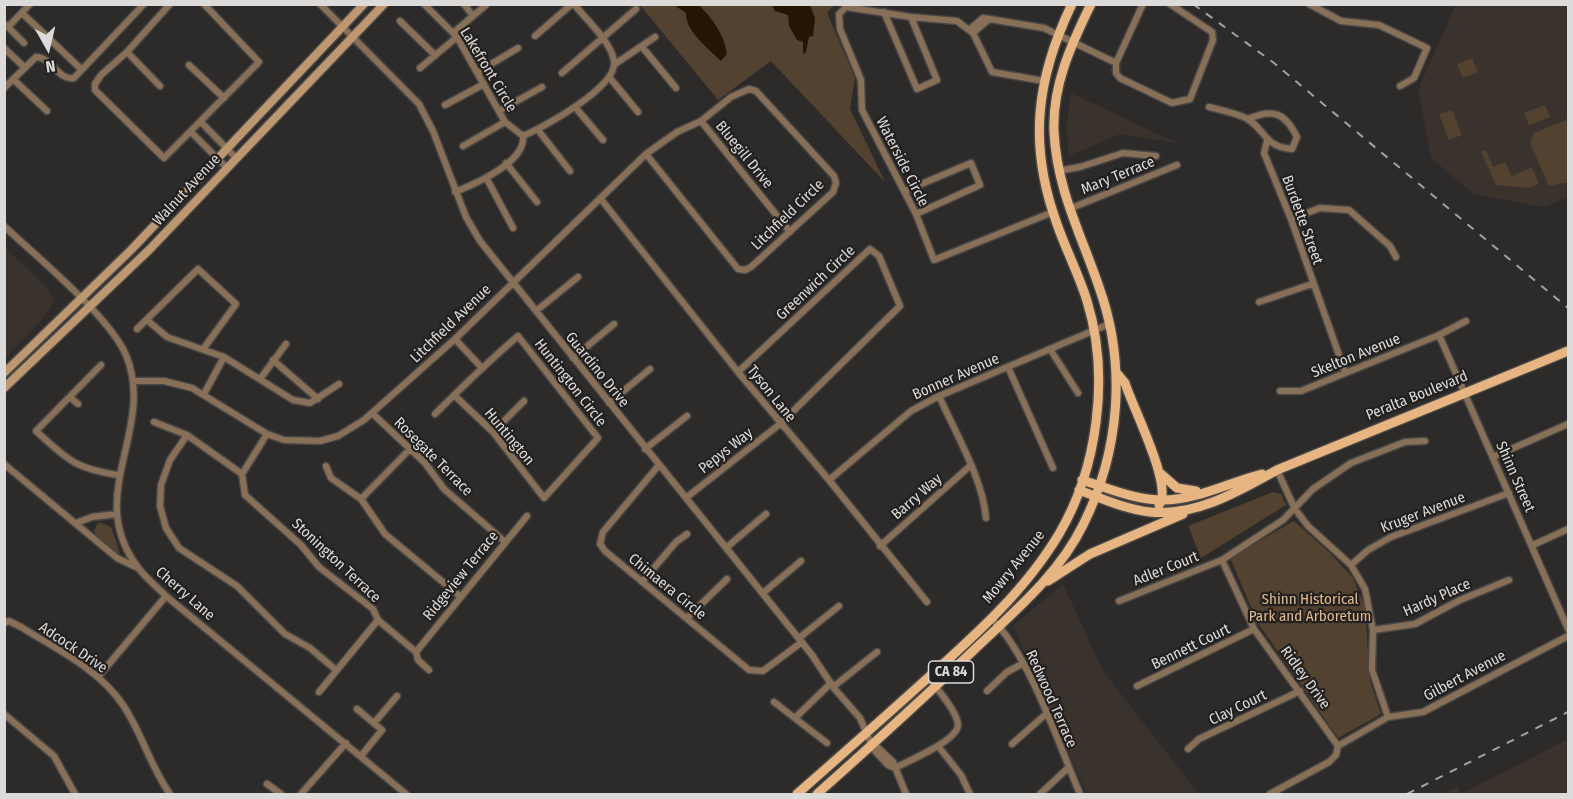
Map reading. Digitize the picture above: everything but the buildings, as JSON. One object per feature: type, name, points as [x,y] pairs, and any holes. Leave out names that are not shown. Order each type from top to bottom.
[{"type":"main road","name":"Walnut Avenue","points":[[4,373],[131,250],[364,4]]},
{"type":"main road","name":"Walnut Avenue","points":[[4,388],[150,249],[384,4]]},
{"type":"main road","name":"Mowry Avenue","points":[[797,795],[928,678],[991,618],[1040,563],[1059,534],[1079,490],[1093,440],[1098,401],[1093,329],[1082,286],[1053,212],[1039,150],[1040,104],[1044,81],[1058,35],[1072,4]]},
{"type":"main road","name":"Mowry Avenue","points":[[817,795],[1046,582],[1075,539],[1100,485],[1112,440],[1116,372],[1109,324],[1099,286],[1069,209],[1058,171],[1054,115],[1063,68],[1091,4]]},
{"type":"main road","name":"Peralta Boulevard","points":[[1082,480],[1133,496],[1163,500],[1205,492],[1277,470],[1569,351]]},
{"type":"main road","name":"Mowry Avenue","points":[[1116,372],[1125,383],[1161,474],[1163,500]]},
{"type":"main road","name":"Peralta Boulevard","points":[[1079,490],[1150,512],[1191,510],[1241,489],[1277,470]]},
{"type":"main road","points":[[1161,474],[1178,488],[1205,492]]},
{"type":"main road","points":[[1150,512],[1163,500]]},
{"type":"main road","points":[[1046,582],[1090,554],[1191,510]]},
{"type":"street","points":[[24,43],[6,26],[30,4]]},
{"type":"street","points":[[4,88],[32,59],[41,57],[70,79],[144,4]]},
{"type":"street","points":[[170,4],[95,84],[98,96],[164,158],[259,62],[204,4]]},
{"type":"street","name":"Guardino Drive","points":[[320,4],[419,104],[433,130],[455,192],[475,233],[511,283],[801,640],[832,685],[860,718],[873,743],[893,762],[906,795]]},
{"type":"street","name":"Lakefront Circle","points":[[424,4],[455,35],[505,122],[523,136]]},
{"type":"street","points":[[464,4],[473,16]]},
{"type":"street","points":[[455,192],[487,179],[520,151],[523,136],[538,130],[575,107],[610,78],[615,64],[610,49],[573,4],[535,36]]},
{"type":"street","points":[[1143,4],[1116,63],[1118,76],[1173,103],[1190,99],[1213,40],[1212,32],[1170,4]]},
{"type":"street","points":[[1309,4],[1341,21],[1379,25],[1427,48],[1414,78],[1400,86]]},
{"type":"street","points":[[420,68],[486,5]]},
{"type":"street","name":"Waterside Circle","points":[[971,31],[957,21],[846,7],[839,14],[840,28],[861,80],[862,111],[916,213],[934,261],[1053,212]]},
{"type":"street","points":[[562,73],[636,9]]},
{"type":"street","points":[[884,12],[917,89],[937,81],[912,17]]},
{"type":"street","points":[[22,13],[81,69]]},
{"type":"street","points":[[1044,81],[992,72],[971,31],[986,19],[1044,28],[1116,63]]},
{"type":"street","points":[[399,21],[435,55]]},
{"type":"street","points":[[615,64],[643,48],[655,38]]},
{"type":"street","points":[[4,48],[24,67]]},
{"type":"street","points":[[478,72],[519,48]]},
{"type":"street","points":[[643,48],[676,88]]},
{"type":"street","points":[[127,52],[160,86]]},
{"type":"street","points":[[189,65],[224,98]]},
{"type":"street","points":[[610,78],[638,112]]},
{"type":"street","points":[[13,79],[47,111]]},
{"type":"street","points":[[445,105],[484,84]]},
{"type":"street","points":[[499,111],[542,87]]},
{"type":"street","name":"Litchfield Avenue","points":[[134,381],[164,381],[204,394],[267,434],[301,442],[320,441],[357,426],[455,339],[646,154],[677,132],[701,121],[731,97],[748,89]]},
{"type":"street","name":"Litchfield Circle","points":[[646,154],[738,268],[745,270],[752,267],[833,192],[836,183],[834,176],[756,91],[748,89]]},
{"type":"street","points":[[1209,106],[1248,119],[1267,141],[1278,148],[1292,149],[1297,137],[1288,120],[1277,113],[1259,114],[1248,119]]},
{"type":"street","points":[[575,107],[603,140]]},
{"type":"street","name":"Bluegill Drive","points":[[701,121],[790,231]]},
{"type":"street","points":[[201,122],[236,158]]},
{"type":"street","points":[[462,146],[505,122]]},
{"type":"street","points":[[538,130],[570,171]]},
{"type":"street","points":[[191,132],[227,168]]},
{"type":"street","name":"Burdette Street","points":[[1267,141],[1264,153],[1291,219],[1312,284],[1345,372]]},
{"type":"street","points":[[1058,171],[1080,167],[1123,153],[1156,156]]},
{"type":"street","points":[[506,163],[537,202]]},
{"type":"street","points":[[905,191],[971,163],[980,185],[916,213]]},
{"type":"street","name":"Mary Terrace","points":[[1069,209],[1177,165]]},
{"type":"street","points":[[487,179],[513,228]]},
{"type":"street","name":"Tyson Lane","points":[[600,198],[738,372],[829,480],[927,603]]},
{"type":"street","points":[[1291,219],[1320,208],[1349,210],[1390,246],[1396,257]]},
{"type":"street","name":"Cherry Lane","points":[[4,226],[89,307],[122,347],[134,381],[133,420],[118,475],[117,514],[125,543],[139,569],[166,596],[406,795]]},
{"type":"street","name":"Greenwich Circle","points":[[738,372],[870,249],[879,256],[900,306],[780,424]]},
{"type":"street","points":[[137,329],[198,270],[237,304],[204,348]]},
{"type":"street","points":[[536,311],[578,277]]},
{"type":"street","points":[[1259,302],[1312,284]]},
{"type":"street","points":[[147,320],[167,337],[204,348],[224,357],[293,400],[310,403],[339,384]]},
{"type":"street","name":"Skelton Avenue","points":[[1280,391],[1301,391],[1439,335],[1466,321]]},
{"type":"street","points":[[573,358],[614,324]]},
{"type":"street","name":"Bonner Avenue","points":[[829,480],[910,411],[939,396],[1109,324]]},
{"type":"street","name":"Shinn Street","points":[[1439,335],[1569,629]]},
{"type":"street","name":"Huntington Circle","points":[[481,368],[518,336],[598,438],[544,498]]},
{"type":"street","points":[[435,414],[481,368],[455,339]]},
{"type":"street","points":[[260,379],[286,344]]},
{"type":"street","points":[[1050,349],[1078,393]]},
{"type":"street","points":[[204,394],[224,357]]},
{"type":"street","points":[[273,360],[318,399]]},
{"type":"street","points":[[101,365],[36,431],[72,463],[94,471],[118,475]]},
{"type":"street","points":[[1008,367],[1053,468]]},
{"type":"street","points":[[609,403],[650,369]]},
{"type":"street","name":"Huntington","points":[[454,395],[493,432],[544,498]]},
{"type":"street","points":[[939,396],[970,466],[985,506],[986,518]]},
{"type":"street","points":[[71,398],[78,404]]},
{"type":"street","points":[[493,432],[524,401]]},
{"type":"street","name":"Rosegate Terrace","points":[[372,413],[425,463],[444,489],[504,542]]},
{"type":"street","points":[[645,449],[687,416]]},
{"type":"street","points":[[154,422],[187,435],[242,474],[267,434]]},
{"type":"street","name":"Pepys Way","points":[[687,497],[780,424]]},
{"type":"street","points":[[1493,457],[1569,424]]},
{"type":"street","points":[[187,435],[170,460],[161,485],[160,506],[165,528],[179,548],[237,586],[285,634],[310,648],[336,670]]},
{"type":"street","points":[[1222,560],[1283,520],[1330,475],[1351,463],[1405,442],[1425,441]]},
{"type":"street","points":[[361,499],[409,450]]},
{"type":"street","points":[[4,464],[117,558],[139,569]]},
{"type":"street","name":"Chimaera Circle","points":[[658,465],[600,538],[600,544],[605,551],[753,672],[763,671],[801,640]]},
{"type":"street","points":[[326,466],[331,478],[361,499],[385,534],[461,597]]},
{"type":"street","name":"Barry Way","points":[[880,546],[970,466]]},
{"type":"street","points":[[1277,470],[1295,509],[1319,539],[1351,566],[1365,589],[1373,630],[1372,670],[1388,717]]},
{"type":"street","name":"Stonington Terrace","points":[[242,474],[245,495],[301,545],[319,567],[374,609],[378,620],[416,652],[418,660],[429,670]]},
{"type":"street","name":"Kruger Avenue","points":[[1351,566],[1368,550],[1391,537],[1509,493]]},
{"type":"street","points":[[76,523],[92,516],[117,514]]},
{"type":"street","points":[[727,547],[766,514]]},
{"type":"street","name":"Ridgeview Terrace","points":[[416,652],[527,516]]},
{"type":"street","points":[[1533,545],[1569,529]]},
{"type":"street","points":[[642,582],[676,542],[687,534]]},
{"type":"street","name":"Adler Court","points":[[1119,601],[1222,560]]},
{"type":"street","name":"Ridley Drive","points":[[1222,560],[1254,629],[1338,746]]},
{"type":"street","points":[[763,593],[801,561]]},
{"type":"street","points":[[687,618],[727,579]]},
{"type":"street","name":"Hardy Place","points":[[1373,630],[1415,624],[1460,600],[1509,580]]},
{"type":"street","points":[[98,677],[166,596]]},
{"type":"street","points":[[801,640],[838,606]]},
{"type":"street","name":"Redwood Terrace","points":[[991,618],[999,626],[1022,663],[1080,795]]},
{"type":"street","points":[[319,692],[378,620]]},
{"type":"street","name":"Adcock Drive","points":[[7,622],[98,677],[123,704],[154,772],[170,795]]},
{"type":"street","name":"Bennett Court","points":[[1137,686],[1254,629]]},
{"type":"street","name":"Gilbert Avenue","points":[[1270,795],[1329,762],[1336,755],[1338,746],[1388,717],[1405,716],[1424,711],[1569,636]]},
{"type":"street","points":[[795,718],[832,685],[877,652]]},
{"type":"street","points":[[987,691],[1022,663]]},
{"type":"street","points":[[895,768],[938,746],[954,733],[958,726],[955,715],[928,678]]},
{"type":"street","name":"Clay Court","points":[[1188,749],[1199,740],[1300,691]]},
{"type":"street","points":[[374,723],[397,696]]},
{"type":"street","points":[[774,702],[827,743]]},
{"type":"street","points":[[357,709],[382,730],[361,756]]},
{"type":"street","points":[[4,714],[54,756],[75,795]]},
{"type":"street","points":[[1012,744],[1046,714]]},
{"type":"street","points":[[301,795],[346,743]]},
{"type":"street","points":[[938,746],[961,775],[970,795]]},
{"type":"street","points":[[1040,795],[1068,768]]},
{"type":"street","points":[[267,784],[281,795]]},
{"type":"shaded area","points":[[674,5],[699,5],[720,33],[727,54],[721,61],[693,33],[686,13]]},
{"type":"shaded area","points":[[772,5],[810,5],[815,18],[813,36],[809,37],[806,52],[803,54],[803,42],[797,40],[789,26],[788,15],[775,11]]},
{"type":"shaded area","points":[[1456,5],[1568,5],[1568,197],[1544,207],[1474,194],[1431,158],[1419,94],[1420,85]]},
{"type":"shaded area","points":[[1071,93],[1177,143],[1120,134],[1068,156],[1067,126]]},
{"type":"shaded area","points":[[5,247],[45,286],[55,299],[44,317],[5,358]]},
{"type":"shaded area","points":[[1063,584],[1103,671],[1199,794],[1087,794],[1013,626]]},
{"type":"shaded area","points":[[1568,739],[1568,794],[1461,794]]},
{"type":"shaded area","points":[[1457,787],[1461,794],[1442,794]]},
{"type":"green space","points":[[640,5],[834,5],[827,13],[855,78],[850,109],[885,182],[771,61],[718,100]]},
{"type":"green space","points":[[1472,58],[1478,72],[1463,78],[1457,64]]},
{"type":"green space","points":[[1545,105],[1550,117],[1529,125],[1524,113]]},
{"type":"green space","points":[[1452,110],[1462,135],[1449,140],[1439,114]]},
{"type":"green space","points":[[1568,119],[1568,182],[1549,186],[1530,143],[1534,133]]},
{"type":"green space","points":[[1486,150],[1493,167],[1505,162],[1512,176],[1532,167],[1539,184],[1528,188],[1496,185],[1481,152]]},
{"type":"green space","points":[[1273,492],[1281,494],[1286,505],[1201,558],[1188,526]]},
{"type":"green space","name":"Shinn Historical Park and Arboretum","points":[[1294,521],[1330,553],[1353,578],[1365,607],[1370,681],[1381,714],[1338,738],[1258,623],[1230,558]]},
{"type":"green space","points":[[99,522],[111,527],[120,553],[117,554],[96,536],[94,530]]},
{"type":"railway","points":[[1193,4],[1274,63],[1568,308]]},
{"type":"railway","points":[[1407,794],[1568,712]]}]
